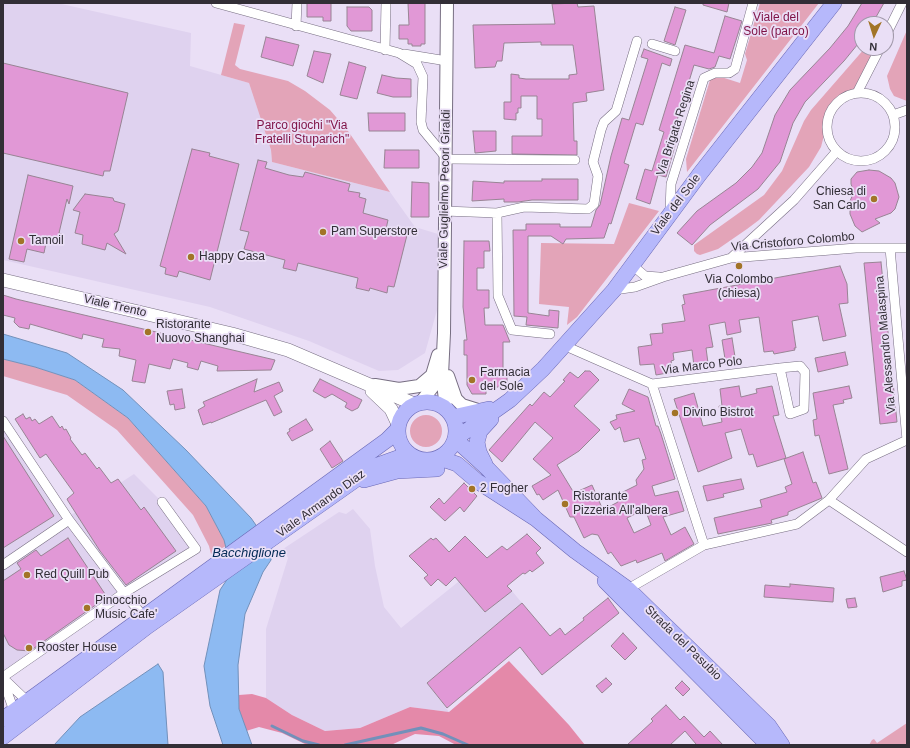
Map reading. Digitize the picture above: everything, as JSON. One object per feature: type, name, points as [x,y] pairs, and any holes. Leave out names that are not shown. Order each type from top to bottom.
[{"type":"main road","name":"Viale del Sole","points":[[455,438],[510,400],[543,369],[614,290],[670,214],[834,3]]},
{"type":"main road","name":"Viale Trento","points":[[3,280],[232,334],[288,350],[361,382],[418,403]]},
{"type":"main road","name":"Viale Trento","points":[[361,382],[391,409],[398,427]]},
{"type":"main road","name":"Viale del Sole","points":[[449,412],[484,412],[510,400]]},
{"type":"main road","points":[[488,469],[479,452],[478,436],[510,400]]},
{"type":"main road","points":[[414,457],[408,453],[400,443],[398,427],[407,409],[418,403],[434,402],[449,412],[456,424],[455,438],[452,447],[438,458],[430,460]]},
{"type":"main road","name":"Viale Armando Diaz","points":[[266,536],[387,440],[398,427]]},
{"type":"main road","name":"Strada del Pasubio","points":[[455,438],[488,469],[536,519]]},
{"type":"main road","name":"Viale Armando Diaz","points":[[3,736],[148,626],[218,570],[266,536],[375,466],[400,457],[414,457]]},
{"type":"main road","name":"Strada del Pasubio","points":[[414,457],[430,460],[451,461],[478,481],[536,519],[575,551],[628,589],[769,726],[782,745]]},
{"type":"main road","points":[[337,491],[376,475],[418,469],[460,473],[478,481]]},
{"type":"main road","name":"Strada del Pasubio","points":[[575,551],[768,745]]},
{"type":"main road","name":"Viale Armando Diaz","points":[[8,715],[143,616],[218,570]]},
{"type":"street","points":[[216,3],[385,50],[447,61]]},
{"type":"street","points":[[296,3],[296,26]]},
{"type":"street","points":[[385,50],[386,3]]},
{"type":"street","name":"Viale Guglielmo Pecori Giraldi","points":[[447,3],[447,159],[444,211],[444,333],[442,375],[449,412]]},
{"type":"street","name":"Via Brigata Regina","points":[[670,214],[671,184],[704,78],[715,73],[729,73],[735,69],[753,3]]},
{"type":"street","points":[[894,19],[902,3]]},
{"type":"street","points":[[444,211],[497,213],[524,207],[588,209],[594,204],[598,176],[593,162],[601,130],[604,122],[616,110],[637,41]]},
{"type":"street","points":[[652,44],[675,51]]},
{"type":"street","points":[[399,53],[417,64],[421,70],[423,77],[421,122],[423,130],[447,159],[575,160]]},
{"type":"street","points":[[857,93],[876,56]]},
{"type":"street","points":[[857,93],[868,94],[879,98],[887,105],[893,115],[895,125],[894,136],[884,153],[875,158],[865,161],[854,161],[837,151],[830,142],[827,132],[827,121],[831,111],[842,99],[857,93]]},
{"type":"street","points":[[893,115],[907,110]]},
{"type":"street","points":[[732,258],[794,200],[837,151]]},
{"type":"street","points":[[497,213],[498,296],[512,330],[550,334]]},
{"type":"street","name":"Via Cristoforo Colombo","points":[[614,290],[635,287],[663,277],[732,258],[856,248],[907,248]]},
{"type":"street","name":"Via Alessandro Malaspina","points":[[890,248],[907,440]]},
{"type":"street","points":[[632,265],[645,276],[663,277]]},
{"type":"street","points":[[361,382],[399,389],[419,386],[433,373],[444,333]]},
{"type":"street","points":[[444,333],[448,375],[452,394],[462,405],[484,412]]},
{"type":"street","name":"Via Marco Polo","points":[[563,345],[652,384],[780,368],[800,366],[805,372],[804,410],[790,414],[780,368]]},
{"type":"street","points":[[418,403],[442,375]]},
{"type":"street","points":[[652,384],[704,545]]},
{"type":"street","points":[[3,421],[70,520],[124,593],[143,616]]},
{"type":"street","points":[[628,589],[704,545],[797,524],[829,500],[866,459],[907,440]]},
{"type":"street","points":[[829,500],[907,552]]},
{"type":"street","points":[[3,678],[124,593],[196,549],[162,502]]},
{"type":"street","points":[[3,565],[70,520]]},
{"type":"street","points":[[3,678],[27,701]]},
{"type":"street","points":[[3,678],[8,715]]},
{"type":"shaded area","points":[[3,3],[57,3],[191,33],[190,66],[249,83],[271,150],[272,162],[390,192],[415,227],[438,234],[437,310],[425,353],[398,370],[379,371],[309,341],[210,307],[3,260]]},
{"type":"shaded area","points":[[3,421],[68,517],[134,474],[162,502],[196,549],[3,677]]},
{"type":"shaded area","points":[[353,509],[370,529],[375,566],[384,607],[401,628],[463,578],[485,612],[512,591],[522,603],[427,683],[449,712],[410,707],[360,728],[325,731],[292,715],[266,698],[266,629],[288,558],[283,549],[339,512],[346,514]]},
{"type":"shaded area","points":[[509,661],[569,725],[585,745],[456,745],[439,736],[415,734],[391,745],[307,745],[282,733],[259,727],[246,731],[239,709],[239,695],[252,694],[266,698],[292,715],[325,731],[360,728],[410,707],[449,712]]},
{"type":"green space","name":"Viale del Sole (parco)","points":[[760,3],[819,3],[687,172],[686,159],[710,80],[715,75],[740,83],[747,60],[745,54]]},
{"type":"green space","name":"Parco giochi \"Via Fratelli Stuparich\"","points":[[234,23],[245,25],[235,65],[240,69],[288,81],[305,91],[330,110],[348,131],[390,192],[272,162],[271,150],[249,83],[221,75]]},
{"type":"green space","points":[[907,30],[907,101],[894,96],[890,89],[887,76]]},
{"type":"green space","points":[[858,56],[872,56],[854,89],[833,100],[821,147],[809,167],[759,220],[718,249],[700,255],[697,254],[694,251],[694,245],[764,195],[782,171],[804,121],[811,110]]},
{"type":"green space","points":[[629,203],[659,211],[577,317],[567,325],[569,307],[539,304],[541,243],[614,244]]},
{"type":"green space","points":[[3,359],[35,367],[75,380],[128,418],[206,506],[226,546],[211,554],[209,546],[193,515],[117,430],[67,395],[3,376]]},
{"type":"green space","points":[[423,415],[429,415],[438,419],[442,431],[438,443],[429,447],[423,447],[414,443],[410,434],[410,428],[414,419]]},
{"type":"green space","points":[[907,723],[907,745],[869,745],[872,740],[874,739],[877,743]]},
{"type":"water","name":"Bacchiglione","points":[[3,334],[67,353],[123,390],[186,450],[251,518],[272,548],[271,560],[263,572],[245,614],[238,665],[239,709],[252,745],[223,745],[210,706],[204,666],[220,590],[232,572],[224,540],[206,506],[128,418],[75,380],[35,367],[3,359]]},
{"type":"water","points":[[158,664],[163,672],[168,745],[54,745],[80,717]]},
{"type":"building","points":[[307,3],[331,3],[331,21],[323,21],[323,17],[307,17]]},
{"type":"building","points":[[408,3],[425,3],[425,44],[421,44],[421,46],[412,46],[412,44],[408,44],[408,39],[399,39],[399,25],[409,25]]},
{"type":"building","points":[[577,3],[578,7],[594,6],[604,90],[586,93],[587,101],[573,103],[574,141],[577,141],[577,155],[512,154],[512,136],[542,136],[542,119],[537,119],[537,96],[521,96],[521,108],[518,108],[516,120],[504,119],[504,102],[511,102],[511,74],[519,75],[519,78],[526,79],[569,79],[569,75],[577,74],[573,45],[541,45],[541,42],[504,43],[502,61],[497,61],[495,67],[475,68],[473,25],[555,24],[552,4]]},
{"type":"building","points":[[703,3],[729,3],[727,12],[703,5]]},
{"type":"building","points":[[862,3],[884,3],[877,16],[854,16]]},
{"type":"building","points":[[347,7],[369,7],[372,10],[372,31],[351,31],[347,26]]},
{"type":"building","points":[[675,7],[686,10],[675,45],[664,41]]},
{"type":"building","points":[[725,16],[742,21],[730,59],[719,56],[715,67],[709,69],[694,65],[672,137],[677,139],[666,177],[658,175],[650,204],[636,199],[645,169],[652,171],[664,132],[659,130],[685,45],[714,53]]},
{"type":"building","points":[[854,16],[854,49],[805,102],[793,123],[780,162],[758,189],[710,225],[692,245],[677,233],[697,211],[736,183],[752,167],[762,153],[775,115],[790,90],[830,48]]},
{"type":"building","points":[[266,37],[299,45],[293,66],[261,57]]},
{"type":"building","points":[[644,49],[672,59],[670,66],[662,63],[643,125],[636,123],[624,163],[629,165],[611,224],[609,223],[604,238],[566,239],[563,244],[551,236],[528,236],[528,313],[549,316],[549,310],[559,311],[558,328],[526,325],[527,317],[514,316],[513,230],[526,230],[526,224],[560,224],[560,227],[591,227],[596,210],[600,205],[611,156],[622,118],[629,120],[648,59],[641,57]]},
{"type":"building","points":[[314,51],[331,54],[323,83],[307,76]]},
{"type":"building","points":[[349,62],[366,67],[357,99],[340,95]]},
{"type":"building","points":[[3,63],[128,93],[110,171],[104,171],[103,176],[3,153]]},
{"type":"building","points":[[382,75],[411,79],[411,97],[393,97],[377,93]]},
{"type":"building","points":[[368,113],[405,113],[405,131],[369,131]]},
{"type":"building","points":[[473,131],[496,131],[496,151],[475,153]]},
{"type":"building","points":[[192,149],[210,153],[209,156],[239,164],[210,280],[179,271],[177,277],[165,274],[166,268],[160,266]]},
{"type":"building","points":[[385,150],[419,150],[419,168],[384,168]]},
{"type":"building","name":"Pam Superstore","points":[[258,160],[267,162],[265,168],[289,175],[303,177],[305,172],[350,184],[348,191],[360,193],[359,197],[366,199],[363,213],[388,220],[386,229],[407,235],[394,287],[388,286],[387,293],[370,288],[369,291],[356,288],[358,278],[298,263],[296,271],[283,268],[285,260],[244,249],[249,232],[240,230]]},
{"type":"building","name":"Chiesa di San Carlo","points":[[869,170],[879,171],[891,178],[895,183],[899,197],[895,209],[891,213],[875,219],[880,223],[862,232],[855,226],[850,214],[850,201],[854,192],[851,179],[857,172]]},
{"type":"building","points":[[28,175],[73,186],[69,204],[67,199],[59,233],[62,234],[60,241],[47,238],[44,253],[27,249],[24,262],[9,259]]},
{"type":"building","points":[[542,179],[578,179],[578,200],[532,200],[504,202],[504,199],[472,201],[473,181],[504,183],[504,181],[542,181]]},
{"type":"building","points":[[412,182],[429,183],[429,217],[411,217]]},
{"type":"building","points":[[85,194],[113,198],[114,201],[125,204],[118,231],[114,234],[126,254],[107,243],[105,250],[82,244],[83,235],[75,233],[80,212],[73,210]]},
{"type":"building","points":[[464,241],[489,241],[490,251],[484,251],[484,268],[477,268],[477,290],[489,290],[489,308],[484,308],[485,325],[503,325],[510,342],[503,342],[503,370],[507,370],[507,387],[486,387],[486,394],[472,394],[467,385],[467,355],[464,355],[464,340],[467,340],[463,307]]},
{"type":"building","points":[[881,262],[897,422],[880,424],[864,263]]},
{"type":"building","points":[[840,266],[847,284],[848,303],[839,304],[846,336],[823,341],[818,316],[792,321],[796,348],[794,348],[795,350],[774,354],[773,351],[764,352],[759,317],[739,320],[741,332],[727,335],[725,322],[709,325],[713,347],[706,348],[708,363],[694,366],[692,350],[673,353],[674,360],[671,361],[673,372],[656,375],[654,364],[640,365],[638,347],[652,345],[650,334],[663,333],[662,324],[685,321],[682,305],[685,304],[683,295]]},
{"type":"building","points":[[3,295],[275,360],[271,370],[217,371],[218,366],[201,361],[198,370],[187,367],[188,363],[173,359],[170,369],[149,364],[145,383],[132,381],[136,360],[119,356],[120,349],[102,347],[104,339],[83,334],[82,339],[30,324],[29,329],[19,327],[14,322],[15,318],[3,315]]},
{"type":"building","points":[[732,338],[736,363],[726,365],[722,340]]},
{"type":"building","points":[[845,352],[848,365],[818,372],[815,358]]},
{"type":"building","points":[[585,371],[590,371],[599,380],[574,406],[600,430],[579,451],[557,465],[574,493],[592,485],[603,510],[618,502],[615,496],[637,485],[636,480],[644,469],[642,460],[646,459],[639,438],[624,442],[620,427],[615,430],[610,422],[617,419],[616,415],[635,411],[622,404],[629,389],[648,397],[656,426],[658,426],[661,434],[675,479],[652,486],[655,496],[678,491],[684,511],[663,517],[671,535],[685,527],[694,544],[665,561],[662,553],[637,563],[636,560],[621,566],[611,552],[608,554],[598,535],[592,534],[584,538],[574,517],[570,517],[558,490],[543,500],[539,494],[537,495],[532,486],[551,475],[533,459],[553,438],[535,422],[502,462],[489,450],[530,404],[532,406],[544,392],[550,397],[565,381],[563,380],[570,372],[578,378]],"holes":[[[645,509],[651,525],[634,533],[627,518]]]},
{"type":"building","points":[[257,379],[254,392],[279,382],[283,391],[274,396],[282,412],[274,416],[266,400],[203,425],[198,410],[205,406],[203,402]]},
{"type":"building","points":[[320,379],[362,400],[358,408],[352,411],[345,407],[347,403],[332,394],[325,398],[313,391]]},
{"type":"building","points":[[739,386],[741,397],[757,393],[756,389],[772,386],[779,415],[773,416],[786,458],[757,467],[753,454],[749,455],[741,429],[725,433],[732,458],[698,472],[674,399],[694,393],[703,426],[722,422],[719,406],[722,406],[720,389]]},
{"type":"building","points":[[849,386],[852,398],[843,400],[844,403],[833,405],[848,469],[829,474],[819,435],[815,436],[813,420],[817,419],[813,393]]},
{"type":"building","points":[[182,389],[185,408],[175,410],[174,404],[170,405],[167,391]]},
{"type":"building","points":[[23,414],[26,419],[30,417],[32,421],[35,419],[39,424],[52,416],[60,428],[62,426],[64,430],[66,429],[71,438],[70,439],[82,455],[85,453],[97,469],[99,467],[111,483],[118,479],[141,510],[144,507],[176,551],[126,585],[100,551],[68,501],[67,499],[74,493],[46,454],[40,458],[15,419]]},
{"type":"building","points":[[306,419],[313,430],[292,441],[287,433],[290,431],[289,429]]},
{"type":"building","points":[[3,436],[54,516],[3,548]]},
{"type":"building","points":[[330,441],[343,461],[332,468],[320,449]]},
{"type":"building","points":[[803,452],[813,483],[816,482],[822,498],[788,512],[788,515],[771,520],[772,523],[718,534],[714,518],[762,507],[760,500],[787,492],[785,487],[792,484],[784,459]]},
{"type":"building","points":[[741,479],[744,489],[723,494],[724,497],[707,501],[703,486]]},
{"type":"building","points":[[464,483],[477,496],[464,512],[460,507],[445,521],[430,507],[439,498],[444,504]]},
{"type":"building","points":[[527,534],[541,548],[536,553],[544,563],[532,572],[530,570],[525,574],[523,573],[507,586],[512,591],[485,612],[455,577],[446,586],[438,579],[431,586],[424,578],[428,575],[409,556],[431,538],[433,540],[436,538],[449,552],[465,536],[487,558],[502,546],[507,550]]},
{"type":"building","points":[[68,538],[107,597],[30,651],[17,650],[9,645],[3,633],[3,581],[21,569],[17,563],[36,550],[41,556]]},
{"type":"building","points":[[904,571],[907,580],[902,581],[902,586],[883,592],[880,577]]},
{"type":"building","points":[[790,584],[834,588],[833,602],[764,597],[765,585],[790,587]]},
{"type":"building","points":[[608,598],[619,613],[542,675],[520,647],[447,708],[427,683],[522,603],[550,636],[560,628],[565,635]]},
{"type":"building","points":[[855,598],[857,607],[848,608],[846,599]]},
{"type":"building","points":[[623,633],[637,648],[625,660],[611,646]]},
{"type":"building","points":[[606,678],[612,684],[602,693],[596,686]]},
{"type":"building","points":[[682,681],[690,689],[683,696],[675,688]]},
{"type":"building","points":[[666,705],[680,720],[684,716],[704,737],[710,731],[723,745],[695,745],[696,744],[685,731],[670,745],[627,745],[653,721],[651,719]]},
{"type":"waterway","points":[[272,726],[303,741],[319,745]]},
{"type":"waterway","points":[[345,745],[421,728],[443,734],[468,745]]},
{"type":"place","name":"Chiesa di San Carlo","points":[[874,199]]},
{"type":"place","name":"Pam Superstore","points":[[323,232]]},
{"type":"place","name":"Tamoil","points":[[21,241]]},
{"type":"place","name":"Happy Casa","points":[[191,257]]},
{"type":"place","name":"Via Colombo (chiesa)","points":[[739,266]]},
{"type":"place","name":"Ristorante Nuovo Shanghai","points":[[148,332]]},
{"type":"place","name":"Farmacia del Sole","points":[[472,380]]},
{"type":"place","name":"Divino Bistrot","points":[[675,413]]},
{"type":"place","name":"2 Fogher","points":[[472,489]]},
{"type":"place","name":"Ristorante Pizzeria All'albera","points":[[565,504]]},
{"type":"place","name":"Red Quill Pub","points":[[27,575]]},
{"type":"place","name":"Pinocchio Music Cafe'","points":[[87,608]]},
{"type":"place","name":"Rooster House","points":[[29,648]]}]
